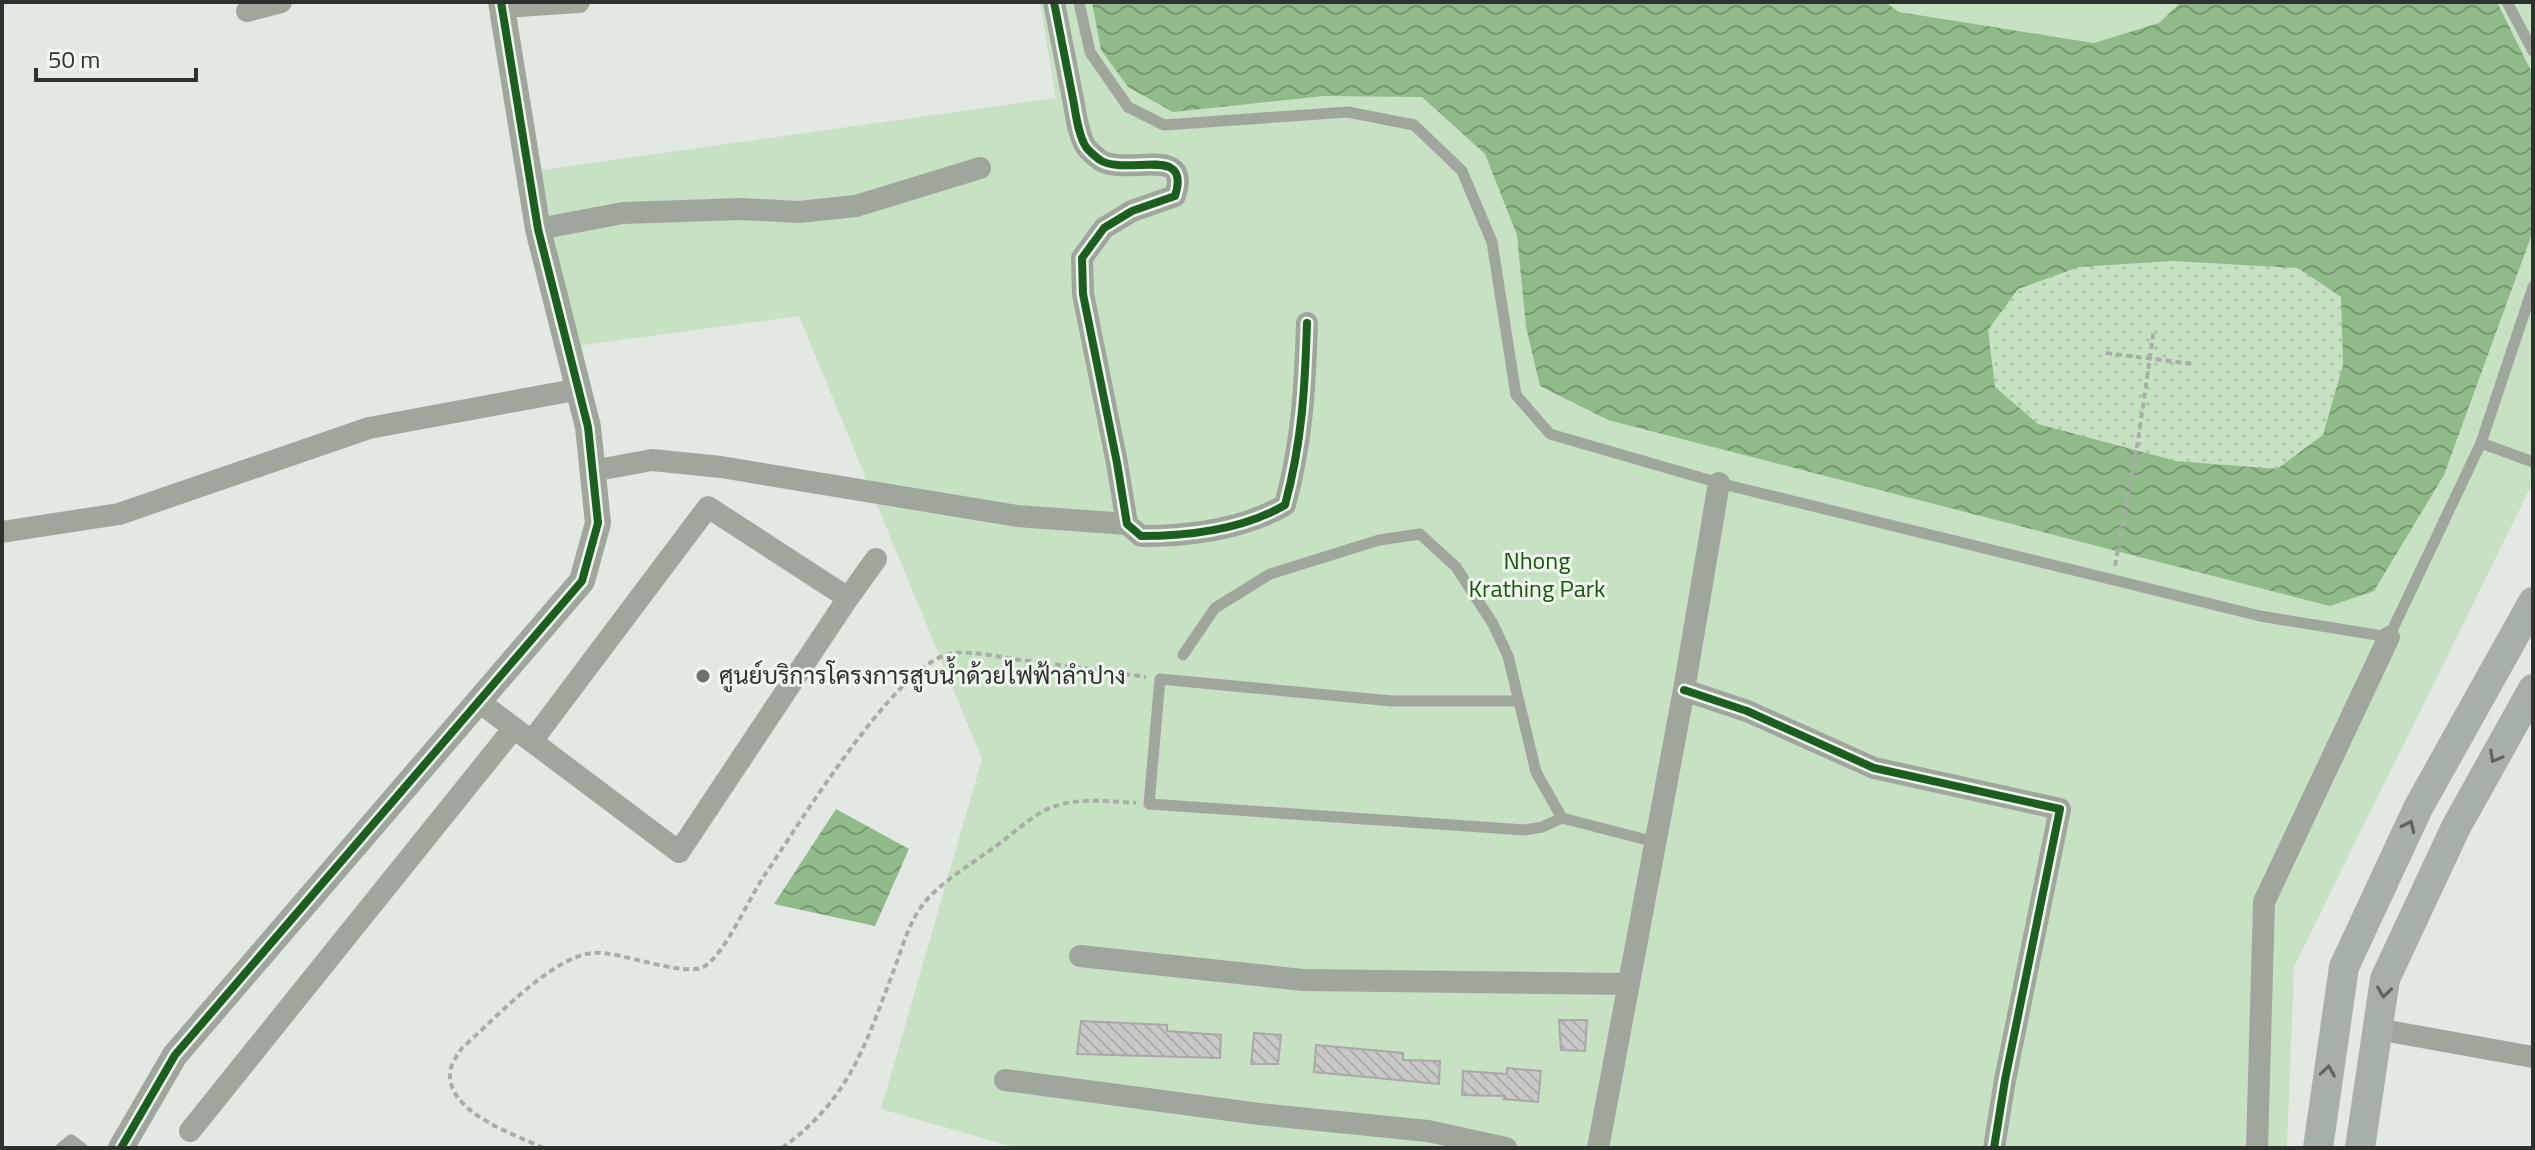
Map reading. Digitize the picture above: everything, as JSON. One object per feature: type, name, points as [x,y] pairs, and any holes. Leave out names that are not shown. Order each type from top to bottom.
[{"type":"main road","points":[[2318,1148],[2344,967],[2418,808],[2533,602]]},
{"type":"main road","points":[[2360,1148],[2385,979],[2456,827],[2530,702]]},
{"type":"street","points":[[247,11],[281,2]]},
{"type":"street","points":[[121,1148],[175,1055],[582,581],[598,523],[592,471],[580,389],[538,229],[501,4],[579,2]]},
{"type":"street","points":[[1054,2],[1085,146],[1100,160],[1121,167],[1164,163],[1174,169],[1178,185],[1175,196],[1132,211],[1104,228],[1082,258],[1083,294],[1127,524]]},
{"type":"street","points":[[538,229],[623,213],[742,209],[799,212],[856,206],[980,168]]},
{"type":"street","points":[[592,471],[652,460],[707,465],[1017,516],[1127,524],[1141,536],[1230,528],[1266,516],[1285,505],[1294,471],[1305,401],[1307,323]]},
{"type":"street","points":[[2,532],[119,514],[369,428],[580,389]]},
{"type":"street","points":[[1598,1148],[1684,690],[1719,483]]},
{"type":"street","points":[[190,1131],[523,735],[708,507],[848,598]]},
{"type":"street","points":[[478,701],[679,852],[876,559]]},
{"type":"street","points":[[2257,1148],[2264,902],[2389,637]]},
{"type":"street","points":[[1684,690],[1747,711],[1874,768],[2060,809],[1994,1148]]},
{"type":"street","points":[[1080,956],[1303,980],[1629,984]]},
{"type":"street","points":[[2377,1029],[2533,1057]]},
{"type":"street","points":[[1005,1080],[1259,1114],[1428,1131],[1506,1148]]},
{"type":"lane","points":[[1079,2],[1090,52],[1105,74],[1128,107],[1164,125],[1348,112],[1414,125],[1462,171],[1492,242],[1516,395],[1550,434],[1719,483],[2260,616],[2389,637],[2481,443],[2533,287]]},
{"type":"lane","points":[[2507,2],[2533,51]]},
{"type":"lane","points":[[2481,443],[2533,462]]},
{"type":"lane","points":[[1183,655],[1215,608],[1270,574],[1379,540],[1420,534],[1456,567],[1493,624],[1508,656],[1536,772],[1562,818]]},
{"type":"lane","points":[[1519,701],[1392,701],[1160,679],[1149,804],[1495,829],[1525,830],[1562,818],[1655,842]]},
{"type":"lane","points":[[61,1148],[71,1140],[82,1148]]},
{"type":"path","points":[[2113,580],[2154,329]]},
{"type":"path","points":[[2106,353],[2193,364]]},
{"type":"path","points":[[543,1148],[464,1106],[454,1093],[450,1078],[452,1065],[462,1048],[556,965],[578,956],[594,952],[612,954],[700,970],[714,959],[755,889],[861,734],[915,674],[952,653],[981,654],[1160,679]]},
{"type":"path","points":[[782,1148],[817,1119],[845,1085],[869,1036],[913,921],[938,889],[1041,812],[1065,803],[1099,801],[1149,804]]},
{"type":"green space","name":"Nhong Krathing Park","points":[[1040,2],[2533,2],[2533,482],[2294,967],[2287,1148],[1017,1148],[881,1109],[982,759],[799,316],[576,346],[541,170],[1056,98]]},
{"type":"green space","points":[[2172,261],[2298,268],[2341,297],[2343,365],[2323,435],[2277,469],[2176,461],[2037,424],[1995,387],[1988,330],[2018,289],[2079,267]]},
{"type":"water","points":[[1092,2],[1885,2],[1899,12],[2094,43],[2159,23],[2181,2],[2497,2],[2533,75],[2533,231],[2444,475],[2374,591],[2330,606],[1608,420],[1540,386],[1526,327],[1517,235],[1485,154],[1422,97],[1324,96],[1173,112],[1128,87],[1101,50]],"holes":[[[2172,261],[2298,268],[2341,297],[2343,365],[2323,435],[2277,469],[2176,461],[2038,424],[1995,387],[1988,330],[2018,289],[2079,267]]]},
{"type":"water","points":[[836,809],[909,849],[875,926],[774,904]]},
{"type":"building","points":[[1559,1020],[1587,1020],[1585,1051],[1561,1050]]},
{"type":"building","points":[[1081,1021],[1167,1025],[1167,1031],[1221,1035],[1220,1058],[1077,1054]]},
{"type":"building","points":[[1254,1033],[1281,1035],[1278,1064],[1251,1064]]},
{"type":"building","points":[[1316,1045],[1403,1053],[1403,1060],[1440,1061],[1439,1084],[1314,1072]]},
{"type":"building","points":[[1507,1068],[1541,1071],[1538,1102],[1504,1099],[1505,1096],[1462,1095],[1463,1071],[1507,1074]]},
{"type":"cycle path","points":[[121,1148],[175,1055],[582,581],[598,523],[588,427],[538,229],[501,2]]},
{"type":"cycle path","points":[[1054,2],[1078,124],[1086,147],[1100,160],[1111,164],[1166,166],[1174,170],[1178,180],[1175,196],[1132,211],[1104,228],[1082,258],[1083,294],[1127,524],[1141,536],[1215,530],[1268,514],[1285,505],[1302,415],[1307,323]]},
{"type":"cycle path","points":[[1684,690],[1747,711],[1874,768],[2060,809],[1994,1148]]},
{"type":"place","name":"ศูนย์บริการโครงการสูบน้ำด้วยไฟฟ้าลําปาง","points":[[703,676]]}]
